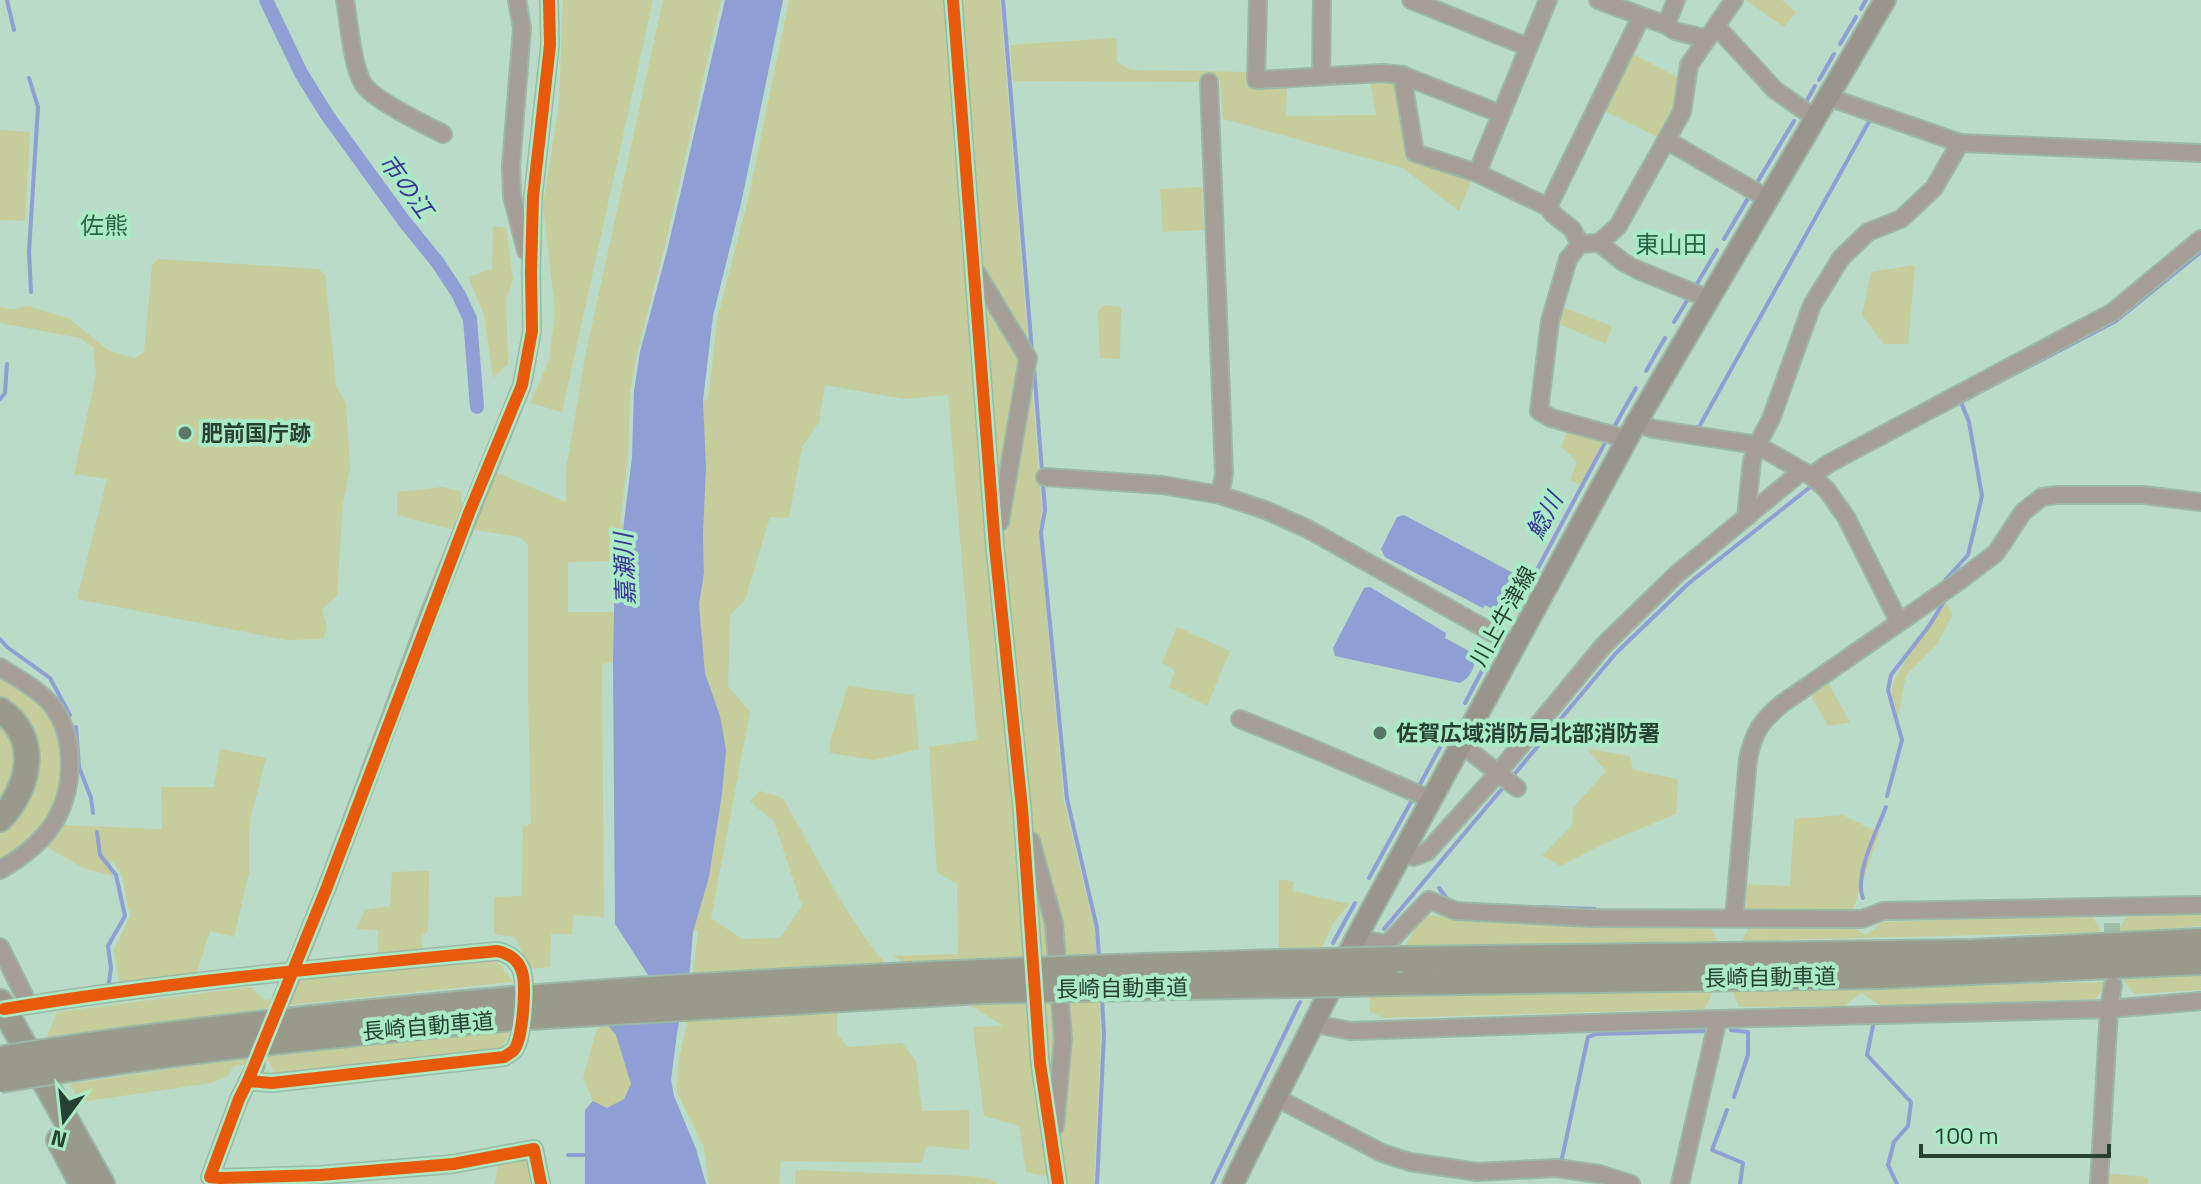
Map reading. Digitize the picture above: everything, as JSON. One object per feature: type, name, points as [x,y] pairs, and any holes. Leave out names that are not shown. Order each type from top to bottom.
[{"type":"highway","points":[[0,710],[8,715],[21,734],[26,748],[27,768],[18,796],[0,819]]},
{"type":"highway","name":"長崎自動車道","points":[[0,1059],[144,1058],[357,1033],[626,990],[966,971],[1402,959],[1973,952],[2201,941]]},
{"type":"highway","name":"長崎自動車道","points":[[512,1008],[981,991],[1880,976],[2201,962]]},
{"type":"highway","points":[[1,1014],[82,1184]]},
{"type":"highway","points":[[1,1014],[102,1184]]},
{"type":"highway","name":"長崎自動車道","points":[[0,1080],[66,1059]]},
{"type":"main road","name":"川上牛津線","points":[[1233,1184],[1402,851],[1636,423],[1885,0]]},
{"type":"street","points":[[345,0],[358,71],[365,87],[443,134]]},
{"type":"street","points":[[517,0],[522,28],[511,166],[512,196],[531,272]]},
{"type":"street","points":[[282,999],[431,609],[522,385],[532,331],[533,197],[550,45],[549,0]]},
{"type":"street","points":[[953,0],[995,547],[1022,808],[1040,1063],[1058,1184]]},
{"type":"street","points":[[1258,0],[1256,80],[1383,73],[1402,75],[1501,114]]},
{"type":"street","points":[[1321,76],[1322,0]]},
{"type":"street","points":[[1411,0],[1528,47]]},
{"type":"street","points":[[1477,173],[1548,0]]},
{"type":"street","points":[[1598,0],[1675,31],[1712,33],[1775,90],[1815,118]]},
{"type":"street","points":[[1666,25],[1676,0]]},
{"type":"street","points":[[1626,442],[1616,436],[1551,418],[1539,411],[1550,321],[1568,259],[1580,244],[1599,243],[1618,226],[1682,112],[1689,65],[1734,0]]},
{"type":"street","points":[[1548,207],[1641,17]]},
{"type":"street","points":[[1402,75],[1415,153],[1477,173],[1548,207],[1572,229],[1580,244]]},
{"type":"street","points":[[1209,82],[1224,474],[1220,495]]},
{"type":"street","points":[[1828,97],[1960,143],[2201,153]]},
{"type":"street","points":[[1666,140],[1768,199]]},
{"type":"street","points":[[1746,517],[1752,461],[1771,419],[1812,305],[1841,258],[1868,232],[1901,219],[1934,188],[1960,143]]},
{"type":"street","points":[[1402,851],[1414,857],[1427,852],[1498,773],[1604,645],[1677,574],[1746,517],[1806,473],[2113,312],[2201,239]]},
{"type":"street","points":[[1599,243],[1630,266],[1709,299]]},
{"type":"street","points":[[974,268],[1028,358],[995,547]]},
{"type":"street","points":[[1636,423],[1654,429],[1757,445],[1806,473],[1826,489],[1846,517],[1899,622]]},
{"type":"street","points":[[1045,477],[1162,485],[1220,495],[1265,510],[1308,529],[1514,645]]},
{"type":"street","points":[[1734,918],[1748,759],[1752,741],[1767,716],[1996,553],[2023,512],[2042,497],[2143,495],[2201,502]]},
{"type":"street","points":[[0,667],[46,699],[65,725],[70,752],[69,778],[56,819],[41,840],[0,870]]},
{"type":"street","points":[[1240,719],[1430,799]]},
{"type":"street","points":[[1459,745],[1517,788]]},
{"type":"street","points":[[1022,808],[1054,923],[1063,1039],[1053,1151]]},
{"type":"street","points":[[1356,938],[1387,944],[1429,900],[1456,911],[1592,918],[1862,919],[1883,911],[2110,916],[2201,905]]},
{"type":"street","points":[[0,947],[29,1005]]},
{"type":"street","points":[[1,1014],[29,1005],[113,992],[294,970],[497,951],[508,953],[521,969],[521,1034],[514,1049],[504,1057],[272,1083],[248,1081]]},
{"type":"street","points":[[2099,1184],[2113,985]]},
{"type":"street","points":[[1315,1024],[1351,1031],[2109,1009],[2201,1001]]},
{"type":"street","points":[[1680,1184],[1718,1019]]},
{"type":"street","points":[[209,1180],[239,1099],[256,1065]]},
{"type":"street","points":[[1275,1097],[1382,1153],[1410,1162],[1477,1172],[1556,1168],[1599,1174],[1631,1184]]},
{"type":"street","points":[[209,1180],[453,1164],[534,1149],[541,1184]]},
{"type":"green space","points":[[563,0],[653,0],[562,412],[530,403],[549,361],[555,311],[543,205],[559,103]]},
{"type":"green space","points":[[663,0],[721,0],[665,246],[637,352],[630,391],[628,456],[620,523],[623,524],[622,539],[615,561],[568,562],[568,612],[614,612],[613,662],[602,664],[604,917],[573,915],[572,934],[551,934],[550,967],[530,969],[515,937],[494,934],[494,897],[522,896],[523,826],[531,824],[528,545],[520,537],[469,529],[493,471],[566,502],[566,469],[585,357]]},
{"type":"green space","points":[[789,0],[1000,0],[1042,510],[1039,533],[1064,801],[1095,931],[1101,1035],[1094,1184],[1066,1184],[1064,1180],[1026,1172],[1019,1126],[984,1116],[973,1027],[1003,1026],[893,956],[958,954],[957,884],[937,872],[929,747],[977,740],[948,395],[904,399],[825,385],[819,422],[802,447],[789,518],[770,517],[745,600],[730,616],[728,686],[750,712],[711,918],[742,939],[780,938],[802,906],[774,821],[750,802],[760,791],[783,798],[844,905],[886,965],[837,1009],[837,1034],[848,1047],[902,1043],[916,1061],[922,1111],[969,1110],[969,1150],[927,1146],[921,1163],[781,1161],[779,1184],[709,1184],[704,1148],[677,1092],[678,1063],[689,1013],[698,930],[693,932],[709,877],[722,794],[720,716],[705,673],[699,604],[704,573],[706,467],[703,400],[708,399],[718,316],[748,200]]},
{"type":"green space","points":[[1746,0],[1782,0],[1796,12],[1784,27]]},
{"type":"green space","points":[[1116,38],[1117,62],[1131,70],[1249,72],[1250,87],[1287,85],[1286,116],[1376,115],[1370,80],[1395,83],[1410,158],[1472,179],[1459,211],[1403,168],[1223,119],[1220,80],[1013,81],[1010,45]]},
{"type":"green space","points":[[1631,53],[1682,80],[1674,113],[1660,138],[1603,110]]},
{"type":"green space","points":[[0,130],[30,132],[25,221],[0,220]]},
{"type":"green space","points":[[1202,187],[1204,230],[1163,232],[1160,189]]},
{"type":"green space","points":[[493,226],[506,228],[513,280],[506,299],[508,364],[493,378],[484,314],[468,277],[492,269]]},
{"type":"green space","points":[[158,259],[319,269],[325,275],[336,386],[346,403],[350,468],[343,503],[337,596],[322,609],[327,628],[323,639],[286,640],[77,599],[107,479],[74,474],[96,375],[93,347],[80,338],[0,323],[0,307],[28,306],[70,319],[109,351],[135,358],[144,352],[152,266]]},
{"type":"green space","points":[[1915,265],[1908,344],[1884,344],[1862,315],[1871,272]]},
{"type":"green space","points":[[1104,305],[1121,307],[1120,359],[1100,358],[1098,312]]},
{"type":"green space","points":[[1559,306],[1612,326],[1606,344],[1557,323]]},
{"type":"green space","points":[[1569,428],[1605,438],[1580,485],[1570,480],[1577,462],[1561,446]]},
{"type":"green space","points":[[443,487],[461,492],[463,513],[458,531],[397,515],[397,492]]},
{"type":"green space","points":[[1946,603],[1953,615],[1936,645],[1906,675],[1898,716],[1892,694],[1898,673]]},
{"type":"green space","points":[[1177,627],[1230,651],[1207,706],[1169,687],[1175,670],[1162,663]]},
{"type":"green space","points":[[0,676],[43,703],[59,728],[63,765],[56,800],[37,833],[10,860],[0,864],[0,834],[21,812],[33,782],[25,718],[0,697]]},
{"type":"green space","points":[[1826,679],[1850,722],[1828,726],[1808,690]]},
{"type":"green space","points":[[848,686],[914,695],[919,749],[874,760],[830,753],[830,741]]},
{"type":"green space","points":[[0,721],[10,732],[16,747],[17,772],[13,786],[0,807]]},
{"type":"green space","points":[[220,749],[266,758],[251,816],[249,873],[234,937],[210,931],[196,975],[120,985],[114,950],[130,916],[122,876],[111,859],[112,876],[81,867],[44,845],[61,825],[162,829],[161,787],[214,787]]},
{"type":"green space","points":[[1587,749],[1630,756],[1633,770],[1678,779],[1676,814],[1603,844],[1561,866],[1542,856],[1572,825],[1573,808],[1606,771]]},
{"type":"green space","points":[[1843,815],[1879,833],[1853,910],[1743,910],[1744,884],[1790,886],[1794,819]]},
{"type":"green space","points":[[429,871],[428,931],[421,936],[423,953],[377,957],[378,930],[356,929],[365,910],[390,906],[392,872]]},
{"type":"green space","points":[[1279,879],[1294,882],[1292,891],[1349,904],[1333,923],[1321,950],[1279,953]]},
{"type":"green space","points":[[2201,912],[2201,926],[2118,932],[2126,917]]},
{"type":"green space","points":[[1423,915],[1554,926],[1709,925],[1718,942],[1405,946]]},
{"type":"green space","points":[[2092,915],[2101,932],[1742,941],[1751,923],[1846,924],[1866,935],[1883,922]]},
{"type":"green space","points":[[496,960],[513,982],[300,1004],[47,1037],[57,1012],[251,987],[264,1000],[294,996],[301,980]]},
{"type":"green space","points":[[603,970],[642,1087],[632,1101],[592,1120],[585,1110],[593,1101],[583,1078],[596,1031],[606,1023]]},
{"type":"green space","points":[[2201,975],[2201,990],[2134,994],[2123,980]]},
{"type":"green space","points":[[2107,982],[2096,999],[1881,1006],[1861,993],[1844,1006],[1739,1007],[1732,990]]},
{"type":"green space","points":[[1713,991],[1705,1009],[1384,1018],[1370,1012],[1369,993]]},
{"type":"green space","points":[[511,1029],[501,1050],[275,1075],[269,1061],[234,1066],[228,1076],[211,1083],[81,1102],[69,1084],[211,1063]]},
{"type":"green space","points":[[527,1157],[530,1184],[495,1184],[498,1163]]},
{"type":"green space","points":[[796,1170],[969,1176],[990,1179],[998,1184],[795,1184]]},
{"type":"green space","points":[[2104,1173],[2148,1177],[2148,1184],[2103,1184]]},
{"type":"water","name":"嘉瀬川","points":[[725,0],[783,0],[742,199],[713,316],[703,400],[706,467],[704,573],[699,604],[705,673],[720,716],[726,750],[709,877],[693,932],[690,969],[671,1080],[706,1184],[585,1184],[585,1110],[593,1101],[607,1108],[624,1099],[631,1084],[616,1035],[606,1023],[603,970],[615,924],[615,561],[622,539],[632,457],[634,391],[640,352],[668,247]]},
{"type":"water","points":[[1404,515],[1517,575],[1519,581],[1508,602],[1502,599],[1496,611],[1485,605],[1483,608],[1385,557],[1381,549],[1397,517]]},
{"type":"water","points":[[1370,587],[1446,633],[1445,638],[1475,654],[1474,667],[1467,678],[1460,683],[1335,656],[1333,648],[1364,588]]},
{"type":"pier","points":[[615,924],[650,978],[602,1023],[599,969],[610,927]]},
{"type":"waterway","points":[[7,0],[14,30]]},
{"type":"waterway","name":"市の江","points":[[266,0],[301,73],[327,115],[459,295],[470,319],[477,407]]},
{"type":"waterway","points":[[1003,0],[1032,352]]},
{"type":"waterway","name":"鯰川","points":[[1861,9],[1866,0]]},
{"type":"waterway","name":"鯰川","points":[[1840,44],[1856,17]]},
{"type":"waterway","name":"鯰川","points":[[1819,80],[1834,54]]},
{"type":"waterway","points":[[29,78],[38,107],[29,252],[31,292]]},
{"type":"waterway","name":"鯰川","points":[[1805,104],[1815,86]]},
{"type":"waterway","points":[[1699,427],[1871,118]]},
{"type":"waterway","name":"鯰川","points":[[1755,186],[1794,121]]},
{"type":"waterway","name":"鯰川","points":[[1724,239],[1750,195]]},
{"type":"waterway","name":"鯰川","points":[[1695,287],[1717,250]]},
{"type":"waterway","points":[[1940,413],[2116,321],[2201,252]]},
{"type":"waterway","name":"鯰川","points":[[1674,322],[1688,299]]},
{"type":"waterway","name":"鯰川","points":[[1646,371],[1665,338]]},
{"type":"waterway","points":[[0,399],[5,393],[7,364]]},
{"type":"waterway","points":[[1034,368],[1045,510],[1041,532],[1067,799],[1097,928],[1099,958]]},
{"type":"waterway","name":"鯰川","points":[[1614,427],[1636,388]]},
{"type":"waterway","points":[[1946,579],[1968,555],[1982,496],[1969,422],[1961,402]]},
{"type":"waterway","name":"鯰川","points":[[1516,609],[1606,441]]},
{"type":"waterway","points":[[1512,777],[1616,653],[1689,583],[1814,484]]},
{"type":"waterway","points":[[1887,796],[1902,740],[1888,690],[1891,675],[1945,600]]},
{"type":"waterway","points":[[0,639],[50,678],[70,715]]},
{"type":"waterway","name":"鯰川","points":[[1465,703],[1485,665]]},
{"type":"waterway","points":[[76,727],[79,767],[91,798],[93,813]]},
{"type":"waterway","name":"鯰川","points":[[1419,786],[1450,729]]},
{"type":"waterway","points":[[1384,929],[1506,784]]},
{"type":"waterway","name":"鯰川","points":[[1369,878],[1412,800]]},
{"type":"waterway","points":[[1863,898],[1864,865],[1886,807]]},
{"type":"waterway","points":[[97,832],[100,855],[116,875],[125,916],[108,946],[109,982]]},
{"type":"waterway","points":[[1439,888],[1449,901]]},
{"type":"waterway","name":"鯰川","points":[[1333,943],[1355,903]]},
{"type":"waterway","points":[[1534,907],[1595,909]]},
{"type":"waterway","points":[[1097,1184],[1104,1034],[1102,999]]},
{"type":"waterway","points":[[1212,1184],[1300,1002]]},
{"type":"waterway","points":[[1873,1026],[1867,1055],[1911,1102],[1908,1126],[1894,1142],[1888,1165],[1897,1184]]},
{"type":"waterway","points":[[1731,1030],[1748,1032],[1748,1055],[1734,1097]]},
{"type":"waterway","points":[[1561,1163],[1588,1037],[1596,1034],[1707,1031]]},
{"type":"waterway","points":[[1727,1110],[1712,1150],[1743,1163],[1740,1184]]},
{"type":"waterway","points":[[568,1155],[588,1155]]},
{"type":"tunnel","points":[[2112,923],[2112,954]]},
{"type":"cycle path","points":[[248,1081],[327,887],[469,513],[522,385],[532,331],[533,197],[550,45],[549,0]]},
{"type":"cycle path","points":[[953,0],[995,547],[1022,808],[1040,1063],[1058,1184]]},
{"type":"cycle path","points":[[4,1009],[250,976],[501,952],[517,962],[523,976],[522,1023],[512,1052],[504,1057],[272,1083],[248,1081],[210,1177],[320,1175],[453,1164],[534,1149],[541,1184]]},
{"type":"place","name":"肥前国庁跡","points":[[185,433]]},
{"type":"place","name":"佐賀広域消防局北部消防署","points":[[1380,733]]},
{"type":"district","name":"佐熊","points":[[104,226]]},
{"type":"district","name":"東山田","points":[[1671,245]]}]
